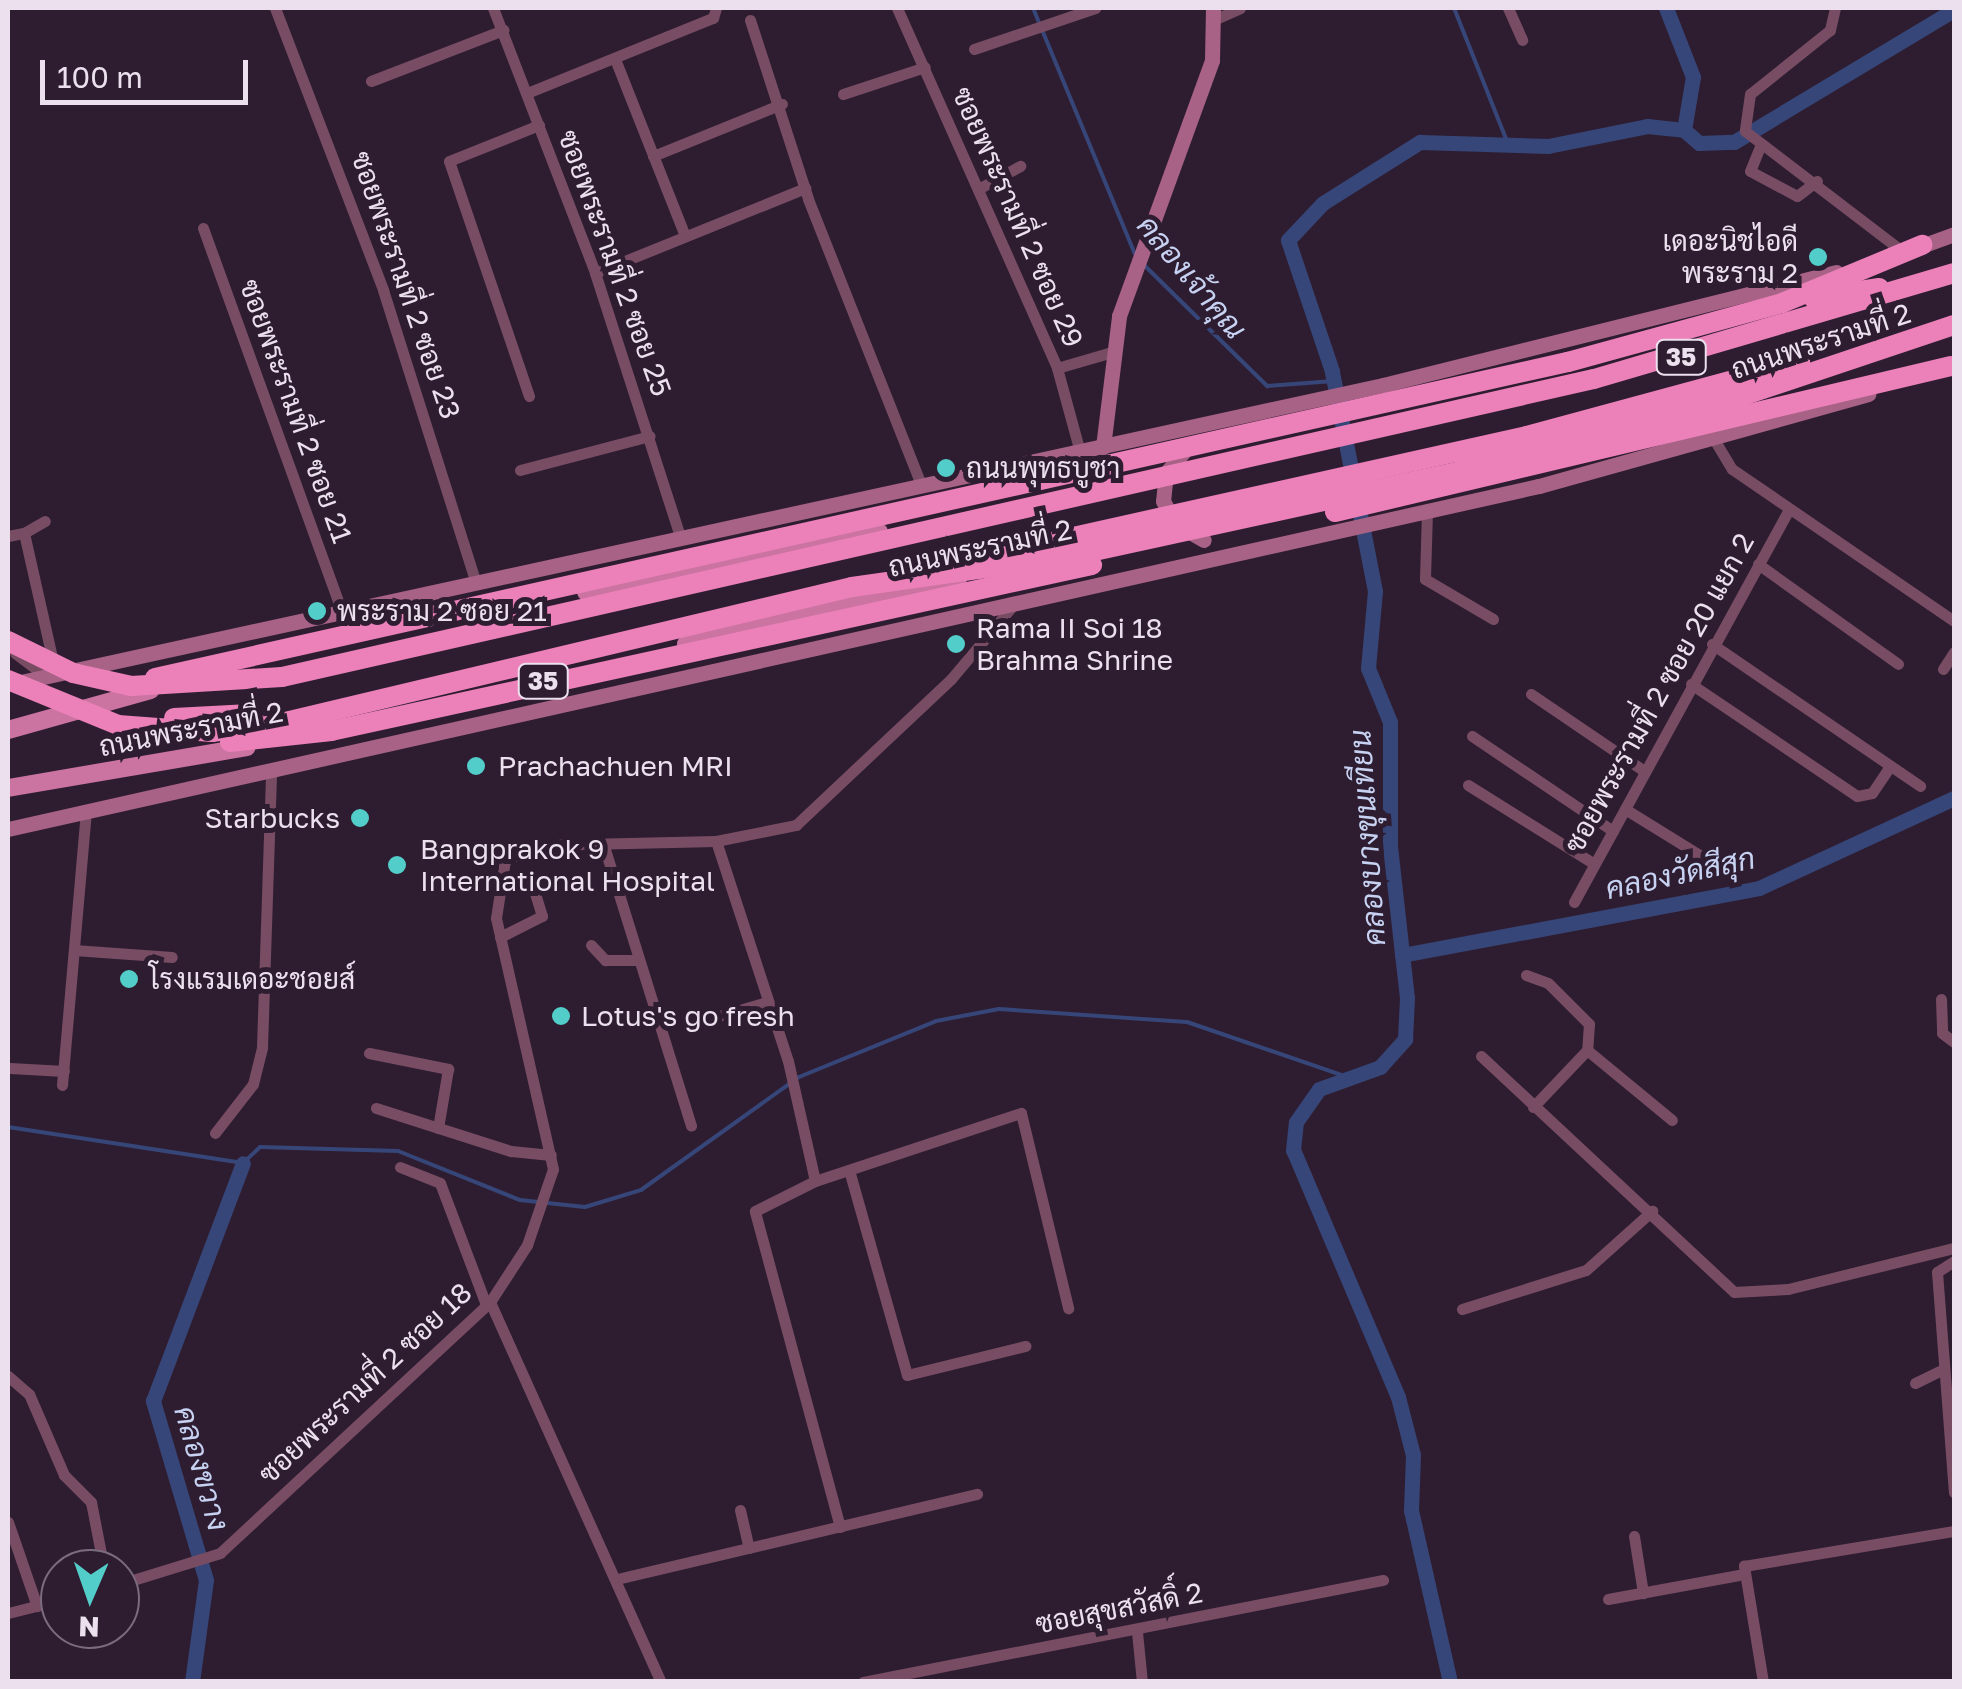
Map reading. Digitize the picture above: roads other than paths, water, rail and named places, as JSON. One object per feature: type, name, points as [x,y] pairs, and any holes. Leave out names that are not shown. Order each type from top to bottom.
[{"type":"highway","points":[[12,651],[124,678],[211,670],[1568,362],[1782,302],[1912,249]]},
{"type":"highway","name":"ถนนพระรามที่ 2","points":[[1071,497],[1402,424],[1700,352],[1954,273]]},
{"type":"highway","points":[[1782,302],[1933,281]]},
{"type":"highway","points":[[12,651],[164,692],[328,673],[1519,407],[1954,282]]},
{"type":"highway","points":[[8,682],[50,682],[168,718],[334,701],[1562,428],[1954,311]]},
{"type":"highway","points":[[1806,396],[1946,328]]},
{"type":"highway","name":"ถนนพระรามที่ 2","points":[[1076,555],[1411,481],[1712,406],[1946,328]]},
{"type":"highway","points":[[50,682],[178,738],[285,739],[1588,455],[1806,396],[1953,365]]},
{"type":"highway","points":[[12,651],[98,681],[164,690],[238,685],[493,631],[1071,497]]},
{"type":"highway","points":[[8,682],[118,725],[212,732],[503,674],[852,588],[1076,555]]},
{"type":"main road","points":[[1103,447],[1112,352],[1130,281],[1212,60],[1216,13]]},
{"type":"main road","name":"35","points":[[50,682],[342,612],[1383,385],[1912,249],[1954,234]]},
{"type":"main road","name":"35","points":[[8,829],[1420,513],[1715,442],[1953,365]]},
{"type":"main road","points":[[1186,449],[1166,473],[1164,501],[1176,524],[1204,540]]},
{"type":"main road","name":"ถนนพระรามที่ 2","points":[[8,730],[250,664],[1071,497]]},
{"type":"main road","name":"ถนนพระรามที่ 2","points":[[8,788],[500,692],[1076,555]]},
{"type":"street","name":"ซอยพระรามที่ 2 ซอย 23","points":[[275,8],[384,290],[476,583]]},
{"type":"street","name":"ซอยพระรามที่ 2 ซอย 25","points":[[493,8],[595,273],[681,539]]},
{"type":"street","points":[[527,93],[713,18],[716,8]]},
{"type":"street","name":"ซอยพระรามที่ 2 ซอย 29","points":[[896,8],[980,188],[1057,368],[1080,452]]},
{"type":"street","points":[[974,49],[1095,8]]},
{"type":"street","points":[[1216,13],[1240,8]]},
{"type":"street","points":[[1508,8],[1522,40]]},
{"type":"street","points":[[1835,8],[1830,30],[1750,94],[1741,114],[1758,143],[1912,249]]},
{"type":"street","points":[[750,20],[782,104],[805,188],[922,487]]},
{"type":"street","points":[[372,80],[503,30]]},
{"type":"street","points":[[616,59],[685,236]]},
{"type":"street","points":[[844,94],[924,68]]},
{"type":"street","points":[[653,156],[782,104]]},
{"type":"street","points":[[529,396],[448,161],[539,125]]},
{"type":"street","points":[[1758,143],[1750,170],[1797,196],[1817,180]]},
{"type":"street","points":[[980,188],[1020,166]]},
{"type":"street","points":[[595,273],[805,188]]},
{"type":"street","name":"ซอยพระรามที่ 2 ซอย 21","points":[[203,228],[342,612]]},
{"type":"street","points":[[1057,368],[1112,352]]},
{"type":"street","points":[[520,470],[650,436]]},
{"type":"street","points":[[1715,442],[1732,469],[1954,621]]},
{"type":"street","name":"ซอยพระรามที่ 2 ซอย 20 แยก 2","points":[[1574,902],[1712,644],[1790,510]]},
{"type":"street","points":[[1420,513],[1425,579],[1493,619]]},
{"type":"street","points":[[8,536],[24,533],[45,521]]},
{"type":"street","points":[[24,533],[50,682]]},
{"type":"street","points":[[1758,564],[1898,664]]},
{"type":"street","name":"ซอยพระรามที่ 2 ซอย 18","points":[[140,1580],[183,1570],[220,1554],[488,1303],[538,1221],[552,1184],[552,1155],[500,938],[504,860],[541,845],[716,841],[776,832],[816,813],[1015,603]]},
{"type":"street","points":[[1712,644],[1888,768],[1920,786]]},
{"type":"street","points":[[12,651],[50,682]]},
{"type":"street","points":[[1943,669],[1954,652]]},
{"type":"street","points":[[1691,684],[1857,796],[1872,793],[1888,768]]},
{"type":"street","points":[[1530,694],[1643,770]]},
{"type":"street","points":[[1472,736],[1613,830]]},
{"type":"street","points":[[215,1133],[254,1084],[262,1047],[271,773]]},
{"type":"street","points":[[1468,786],[1593,864]]},
{"type":"street","points":[[1625,809],[1727,872]]},
{"type":"street","points":[[62,1086],[86,812]]},
{"type":"street","points":[[716,841],[796,1088],[815,1181]]},
{"type":"street","points":[[603,842],[691,1126]]},
{"type":"street","points":[[500,938],[542,916],[530,876]]},
{"type":"street","points":[[592,945],[605,960],[638,960]]},
{"type":"street","points":[[74,950],[172,957]]},
{"type":"street","points":[[1526,975],[1548,982],[1589,1024],[1588,1050],[1533,1107]]},
{"type":"street","points":[[1942,999],[1942,1034],[1954,1042]]},
{"type":"street","points":[[719,1016],[767,1002]]},
{"type":"street","points":[[1588,1050],[1672,1120]]},
{"type":"street","points":[[369,1053],[448,1069],[438,1128]]},
{"type":"street","points":[[1481,1056],[1652,1212],[1717,1280],[1743,1294],[1954,1248]]},
{"type":"street","points":[[10,1068],[64,1072]]},
{"type":"street","points":[[376,1108],[438,1128],[552,1155]]},
{"type":"street","points":[[840,1528],[752,1218],[815,1181],[1021,1113],[1068,1308]]},
{"type":"street","points":[[400,1166],[440,1184],[488,1303],[661,1682]]},
{"type":"street","points":[[849,1170],[907,1376],[1025,1346]]},
{"type":"street","points":[[1462,1309],[1586,1270],[1652,1212]]},
{"type":"street","points":[[1954,1260],[1937,1272],[1954,1492]]},
{"type":"street","points":[[1915,1383],[1942,1370]]},
{"type":"street","points":[[8,1376],[29,1394],[64,1475],[91,1502],[100,1549]]},
{"type":"street","points":[[617,1579],[978,1494]]},
{"type":"street","points":[[740,1510],[748,1548]]},
{"type":"street","points":[[8,1522],[37,1606]]},
{"type":"street","points":[[1608,1599],[1738,1575],[1763,1562],[1954,1531]]},
{"type":"street","points":[[1634,1536],[1643,1592]]},
{"type":"street","points":[[1738,1575],[1763,1682]]},
{"type":"street","name":"ซอยสุขสวัสดิ์ 2","points":[[863,1682],[926,1676],[1383,1580]]},
{"type":"street","points":[[8,1613],[40,1605]]},
{"type":"street","points":[[1138,1632],[1142,1682]]},
{"type":"waterway","name":"คลองเจ้าคุณ","points":[[1033,8],[1135,254]]},
{"type":"waterway","points":[[1454,8],[1508,144]]},
{"type":"waterway","name":"คลองบางขุนเทียน","points":[[1450,1682],[1411,1510],[1413,1455],[1398,1397],[1293,1150],[1296,1122],[1319,1089],[1380,1067],[1405,1039],[1407,998],[1390,846],[1390,722],[1368,668],[1375,591],[1332,371],[1288,240],[1323,203],[1420,142],[1548,146],[1647,126],[1684,130],[1693,77],[1666,8]]},
{"type":"waterway","points":[[1684,130],[1699,143],[1734,142],[1954,10]]},
{"type":"waterway","points":[[1144,265],[1267,386],[1334,381]]},
{"type":"waterway","name":"คลองวัดสีสุก","points":[[1402,955],[1759,888],[1954,798]]},
{"type":"waterway","points":[[8,1127],[243,1163],[260,1147],[398,1151],[520,1200],[585,1207],[641,1190],[799,1077],[936,1021],[999,1009],[1187,1022],[1351,1078]]},
{"type":"waterway","name":"คลองขวาง","points":[[192,1682],[206,1580],[153,1401],[243,1163]]},
{"type":"place","name":"เดอะนิชไอดี พระราม 2","points":[[1818,257]]},
{"type":"place","name":"ถนนพุทธบูชา","points":[[946,468]]},
{"type":"place","name":"พระราม 2 ซอย 21","points":[[317,611]]},
{"type":"place","name":"Rama II Soi 18 Brahma Shrine","points":[[956,644]]},
{"type":"place","name":"Prachachuen MRI","points":[[476,766]]},
{"type":"place","name":"Starbucks","points":[[360,818]]},
{"type":"place","name":"Bangprakok 9 International Hospital","points":[[397,865]]},
{"type":"place","name":"โรงแรมเดอะชอยส์","points":[[129,979]]},
{"type":"place","name":"Lotus's go fresh","points":[[561,1016]]}]
